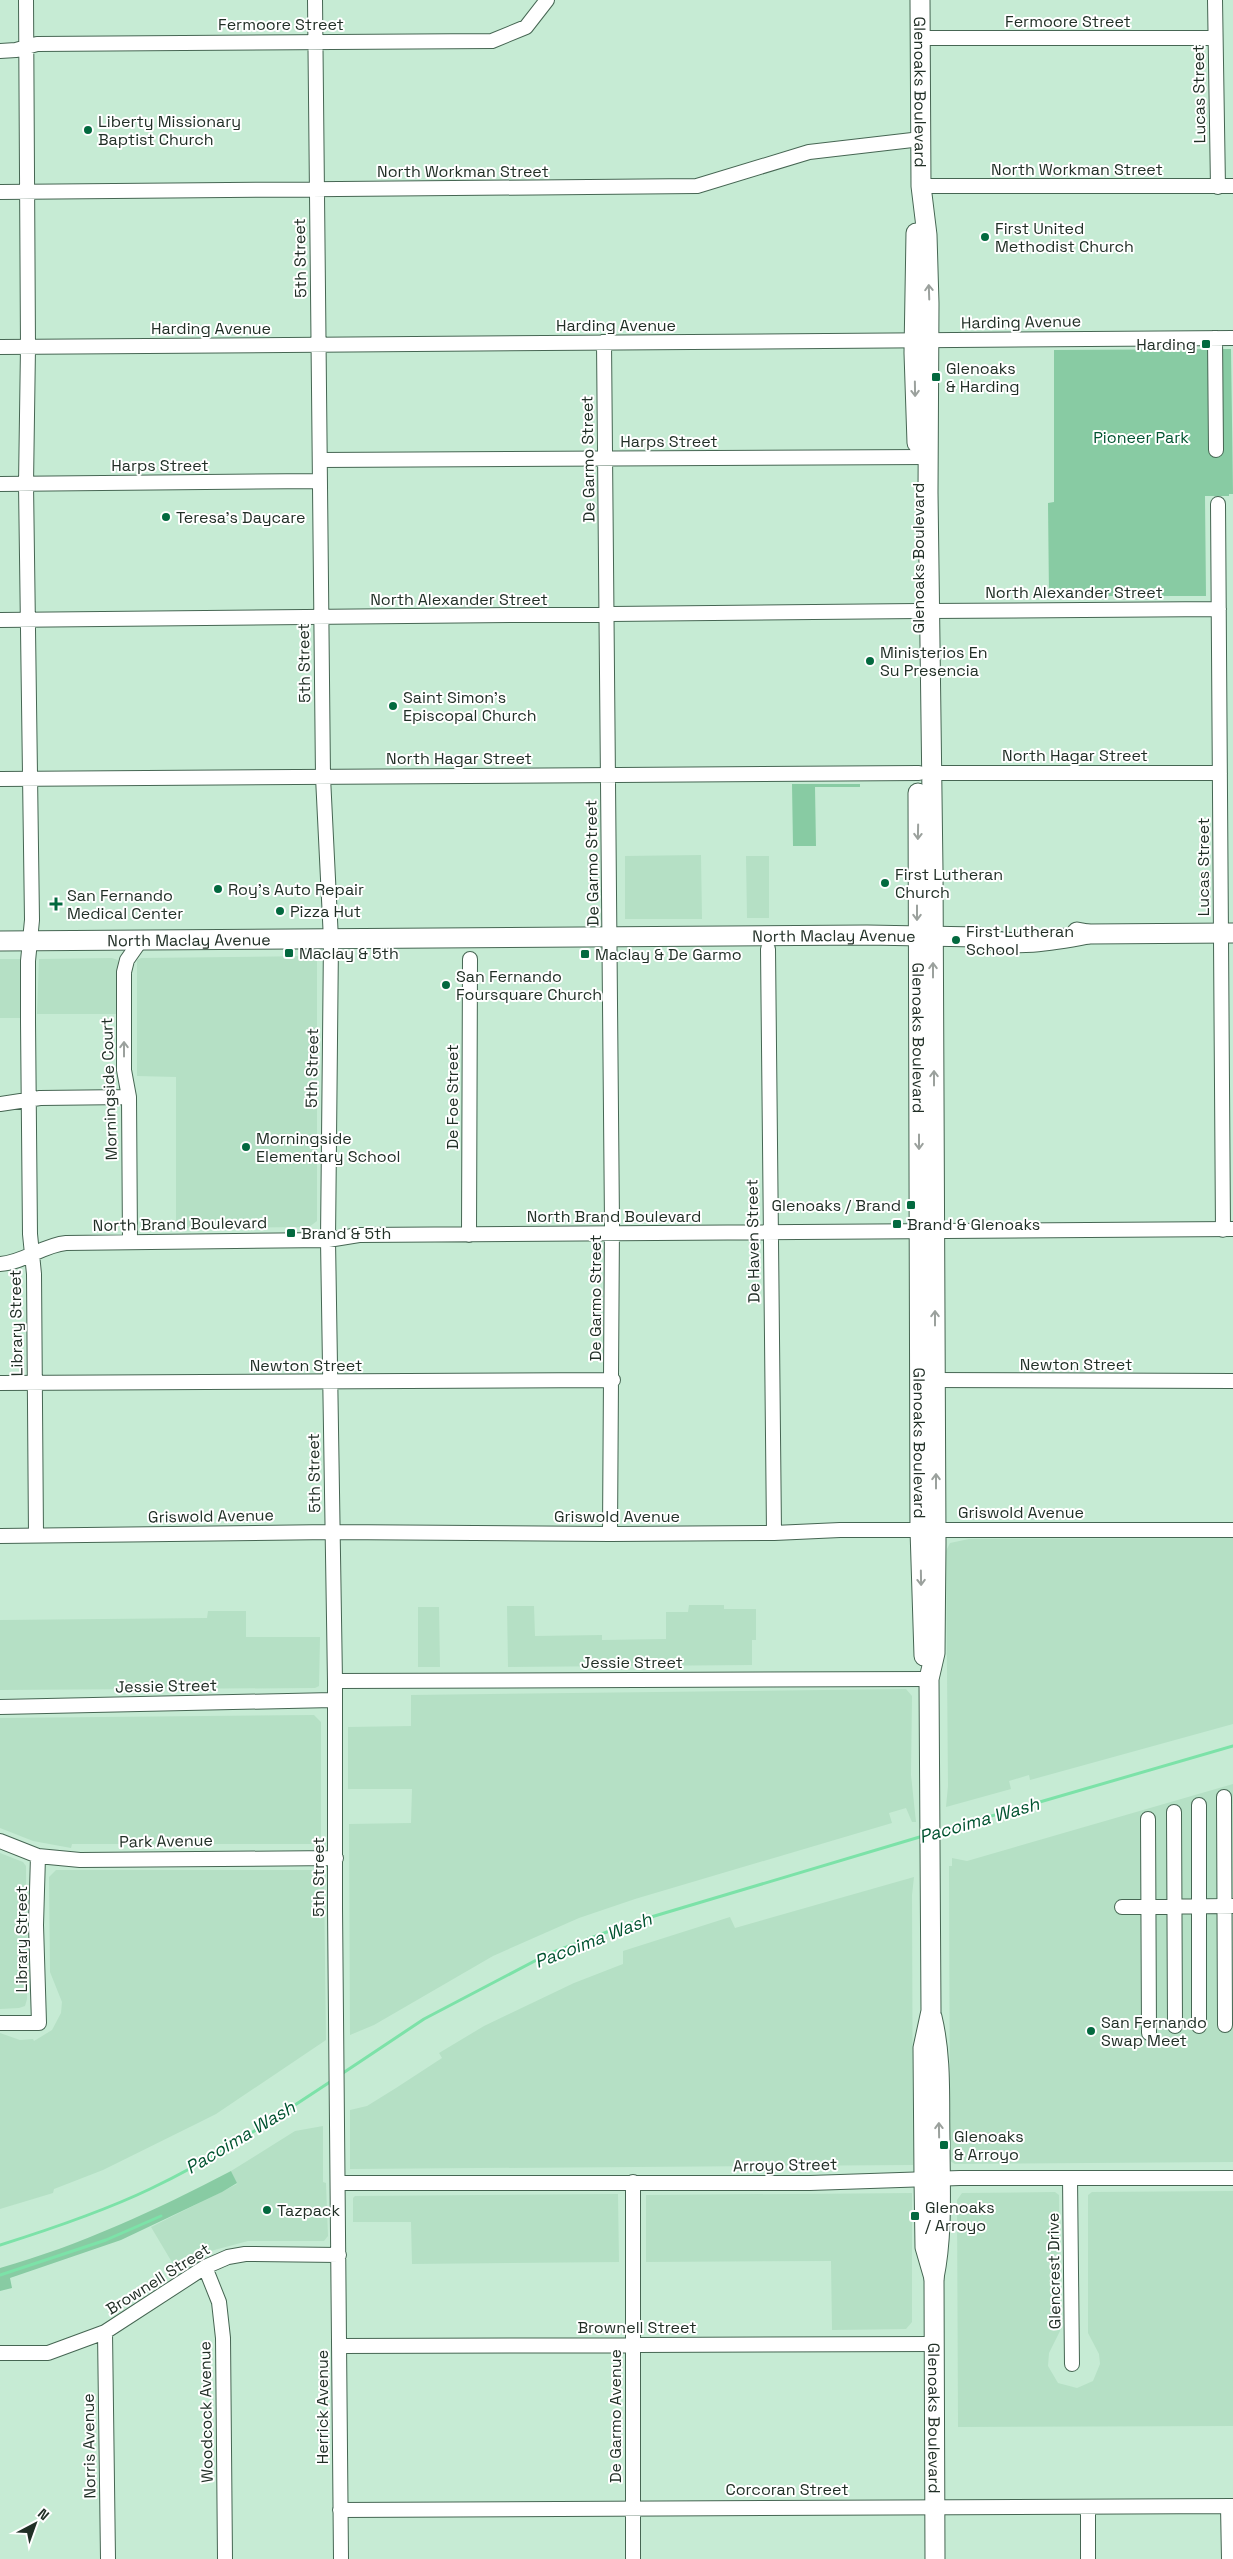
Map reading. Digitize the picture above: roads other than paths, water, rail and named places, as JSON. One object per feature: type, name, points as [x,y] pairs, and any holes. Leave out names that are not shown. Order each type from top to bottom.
[{"type":"main road","name":"Glenoaks Boulevard","points":[[920,0],[921,186],[927,235],[922,341],[928,1530],[935,1653],[929,1679],[931,2011],[939,2045],[932,2178],[925,2247],[934,2278],[935,2559]]},
{"type":"main road","name":"North Maclay Avenue","points":[[0,941],[978,937],[997,930],[1051,928],[1088,934],[1227,933]]},
{"type":"street","name":"Library Street","points":[[26,0],[28,347],[26,484],[30,620],[32,920],[30,941],[29,1099],[30,1234],[34,1274],[36,1535]]},
{"type":"street","name":"5th Street","points":[[315,0],[323,776],[331,940],[328,1240],[335,1681],[333,1700],[339,2256]]},
{"type":"street","name":"Fermoore Street","points":[[0,50],[15,50],[37,44],[492,41],[526,27],[547,0]]},
{"type":"street","name":"Lucas Street","points":[[1215,0],[1218,186]]},
{"type":"street","name":"Fermoore Street","points":[[920,38],[1216,38]]},
{"type":"street","name":"North Workman Street","points":[[0,192],[697,186],[809,152],[921,139]]},
{"type":"street","name":"North Workman Street","points":[[921,186],[1233,186]]},
{"type":"street","points":[[1215,338],[1216,450]]},
{"type":"street","name":"Harding Avenue","points":[[0,347],[1233,338]]},
{"type":"street","name":"De Garmo Street","points":[[604,342],[608,616],[613,1380],[610,1534]]},
{"type":"street","name":"Harps Street","points":[[320,460],[923,457]]},
{"type":"street","name":"Harps Street","points":[[0,484],[320,481]]},
{"type":"street","name":"Lucas Street","points":[[1218,504],[1220,773],[1227,933],[1228,1230]]},
{"type":"street","name":"North Alexander Street","points":[[0,620],[1219,609]]},
{"type":"street","name":"North Hagar Street","points":[[0,779],[1220,773]]},
{"type":"street","name":"Morningside Court","points":[[130,1242],[129,1097],[124,1070],[124,972],[127,960],[141,940]]},
{"type":"street","name":"De Haven Street","points":[[768,949],[774,1533]]},
{"type":"street","name":"De Foe Street","points":[[469,1235],[470,959]]},
{"type":"street","points":[[0,1104],[29,1099],[129,1097]]},
{"type":"street","name":"North Brand Boulevard","points":[[0,1264],[61,1244],[328,1240],[359,1235],[1228,1230]]},
{"type":"street","name":"Newton Street","points":[[0,1383],[613,1380]]},
{"type":"street","name":"Newton Street","points":[[928,1380],[1233,1382]]},
{"type":"street","name":"Griswold Avenue","points":[[0,1536],[332,1532],[610,1534],[774,1533],[840,1530],[1233,1530]]},
{"type":"street","name":"Jessie Street","points":[[335,1681],[929,1679]]},
{"type":"street","name":"Jessie Street","points":[[0,1707],[333,1700]]},
{"type":"street","points":[[1224,1797],[1229,1866],[1225,2026]]},
{"type":"street","points":[[1199,1805],[1199,2026]]},
{"type":"street","points":[[1174,1812],[1175,2026]]},
{"type":"street","points":[[1148,1819],[1149,2033]]},
{"type":"street","name":"Park Avenue","points":[[0,1841],[38,1856],[80,1860],[336,1858]]},
{"type":"street","name":"Library Street","points":[[0,2023],[39,2023],[36,1925],[38,1856]]},
{"type":"street","points":[[1122,1906],[1229,1906]]},
{"type":"street","name":"Arroyo Street","points":[[338,2183],[810,2183],[932,2178],[1233,2178]]},
{"type":"street","name":"Glencrest Drive","points":[[1070,2178],[1072,2364]]},
{"type":"street","name":"De Garmo Avenue","points":[[633,2182],[633,2559]]},
{"type":"street","name":"Brownell Street","points":[[0,2353],[48,2354],[105,2332],[205,2267],[228,2257],[245,2254],[339,2256]]},
{"type":"street","name":"Herrick Avenue","points":[[339,2256],[341,2559]]},
{"type":"street","name":"Woodcock Avenue","points":[[205,2267],[219,2302],[223,2338],[225,2559]]},
{"type":"street","name":"Norris Avenue","points":[[105,2332],[108,2559]]},
{"type":"street","name":"Brownell Street","points":[[340,2346],[934,2344]]},
{"type":"street","points":[[1088,2506],[1088,2559]]},
{"type":"street","points":[[1229,2559],[1231,2506]]},
{"type":"street","name":"Corcoran Street","points":[[340,2510],[633,2507],[1231,2506]]},
{"type":"waterway","name":"Pacoima Wash","points":[[936,1832],[1233,1746]]},
{"type":"waterway","name":"Pacoima Wash","points":[[340,2075],[424,2019],[548,1954],[631,1923],[923,1836]]},
{"type":"waterway","name":"Pacoima Wash","points":[[0,2245],[95,2213],[174,2177],[243,2138],[333,2080]]},
{"type":"waterway","points":[[0,2275],[106,2240],[161,2216]]},
{"type":"place","name":"Liberty Missionary Baptist Church","points":[[88,130]]},
{"type":"place","name":"First United Methodist Church","points":[[985,237]]},
{"type":"place","name":"Harding","points":[[1206,344]]},
{"type":"place","name":"Glenoaks & Harding","points":[[936,377]]},
{"type":"place","name":"Teresa's Daycare","points":[[166,517]]},
{"type":"place","name":"Ministerios En Su Presencia","points":[[870,661]]},
{"type":"place","name":"Saint Simon's Episcopal Church","points":[[393,706]]},
{"type":"place","name":"First Lutheran Church","points":[[885,883]]},
{"type":"place","name":"Roy's Auto Repair","points":[[218,889]]},
{"type":"place","name":"San Fernando Medical Center","points":[[56,904]]},
{"type":"place","name":"Pizza Hut","points":[[280,911]]},
{"type":"place","name":"First Lutheran School","points":[[956,940]]},
{"type":"place","name":"Maclay & 5th","points":[[289,953]]},
{"type":"place","name":"Maclay & De Garmo","points":[[585,954]]},
{"type":"place","name":"San Fernando Foursquare Church","points":[[446,985]]},
{"type":"place","name":"Morningside Elementary School","points":[[246,1147]]},
{"type":"place","name":"Glenoaks / Brand","points":[[911,1205]]},
{"type":"place","name":"Brand & Glenoaks","points":[[897,1224]]},
{"type":"place","name":"Brand & 5th","points":[[291,1233]]},
{"type":"place","name":"San Fernando Swap Meet","points":[[1091,2031]]},
{"type":"place","name":"Glenoaks & Arroyo","points":[[944,2145]]},
{"type":"place","name":"Tazpack","points":[[267,2210]]},
{"type":"place","name":"Glenoaks / Arroyo","points":[[915,2216]]},
{"type":"park label","name":"Pioneer Park","points":[[1141,437]]}]
